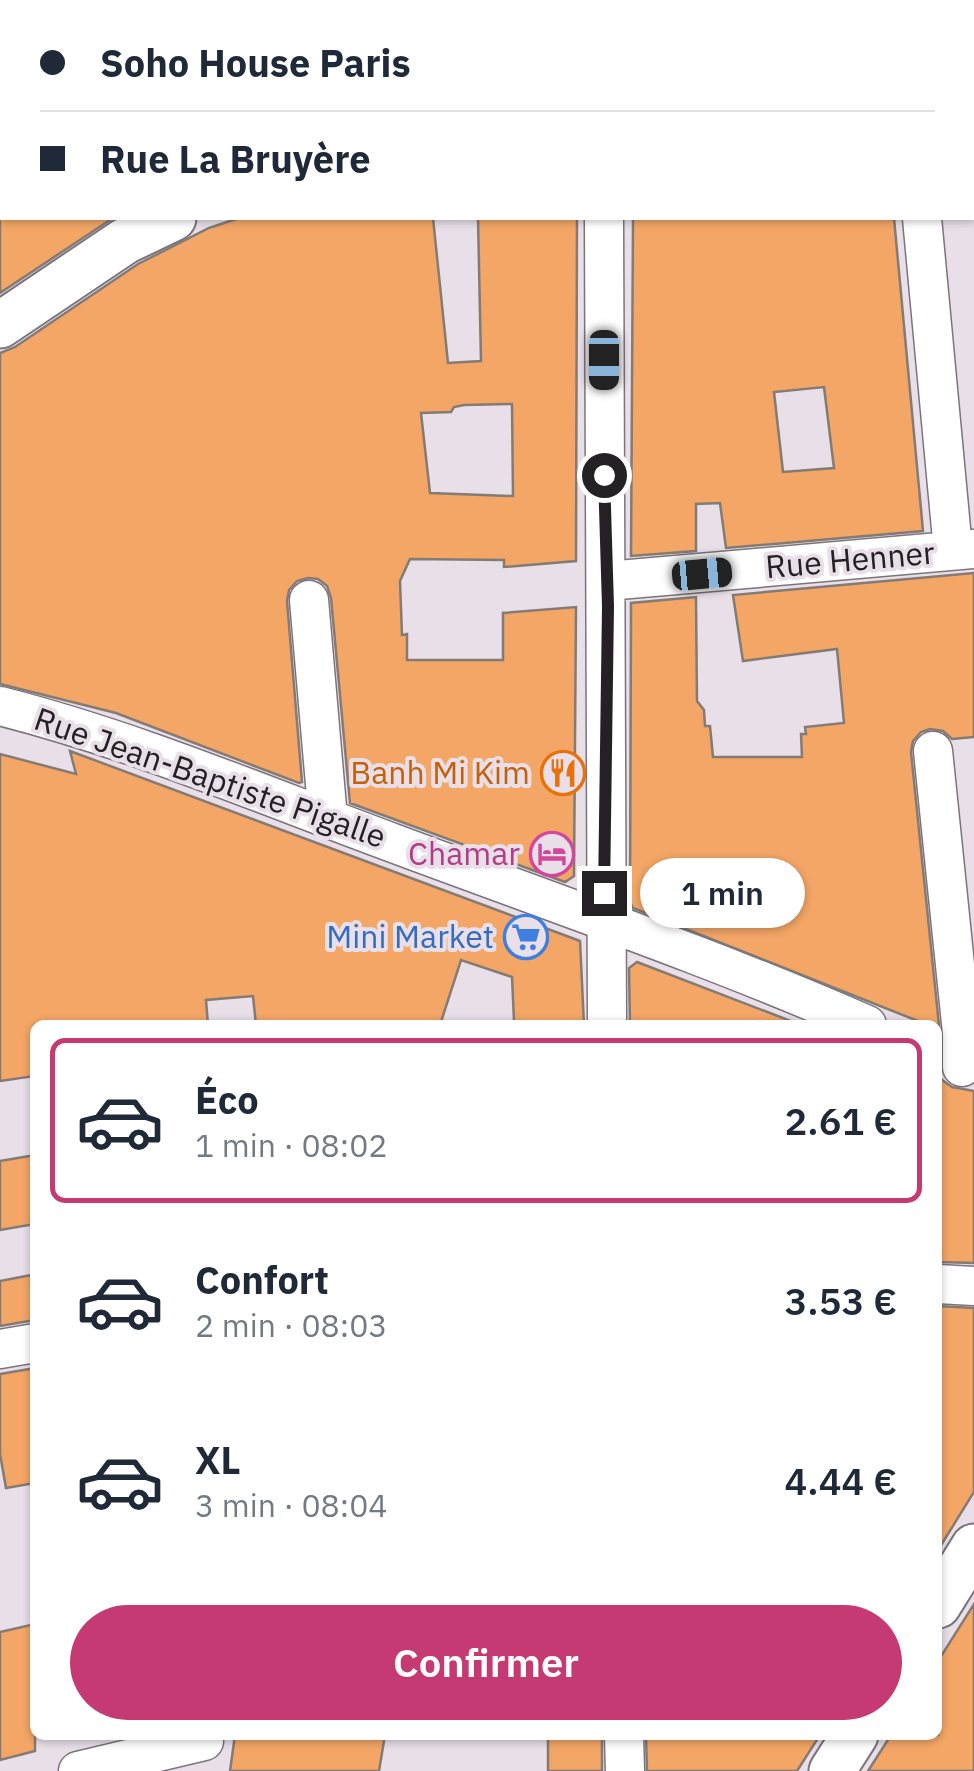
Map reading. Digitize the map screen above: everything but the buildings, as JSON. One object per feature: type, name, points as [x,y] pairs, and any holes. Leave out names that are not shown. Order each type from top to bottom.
[{"type":"street","points":[[0,325],[125,241],[168,220]]},
{"type":"street","points":[[604,220],[606,1020]]},
{"type":"street","points":[[922,220],[964,549]]},
{"type":"street","name":"Rue Henner","points":[[607,581],[964,549]]},
{"type":"street","points":[[309,600],[328,819]]},
{"type":"street","name":"Rue Jean-Baptiste Pigalle","points":[[0,706],[68,723],[604,922],[854,1020]]},
{"type":"street","points":[[933,751],[962,1033],[958,1066]]},
{"type":"street","points":[[942,1284],[974,1286]]},
{"type":"street","points":[[0,1348],[30,1344]]},
{"type":"street","points":[[942,1599],[974,1547]]},
{"type":"street","points":[[624,1740],[625,1771]]},
{"type":"street","points":[[832,1771],[852,1740]]},
{"type":"street","points":[[78,1771],[203,1749]]},
{"type":"place","name":"Banh Mi Kim","points":[[563,773]]},
{"type":"place","name":"Chamar","points":[[552,854]]},
{"type":"place","name":"Mini Market","points":[[526,937]]},
{"type":"route","points":[[604,475],[608,606],[604,893]]}]
